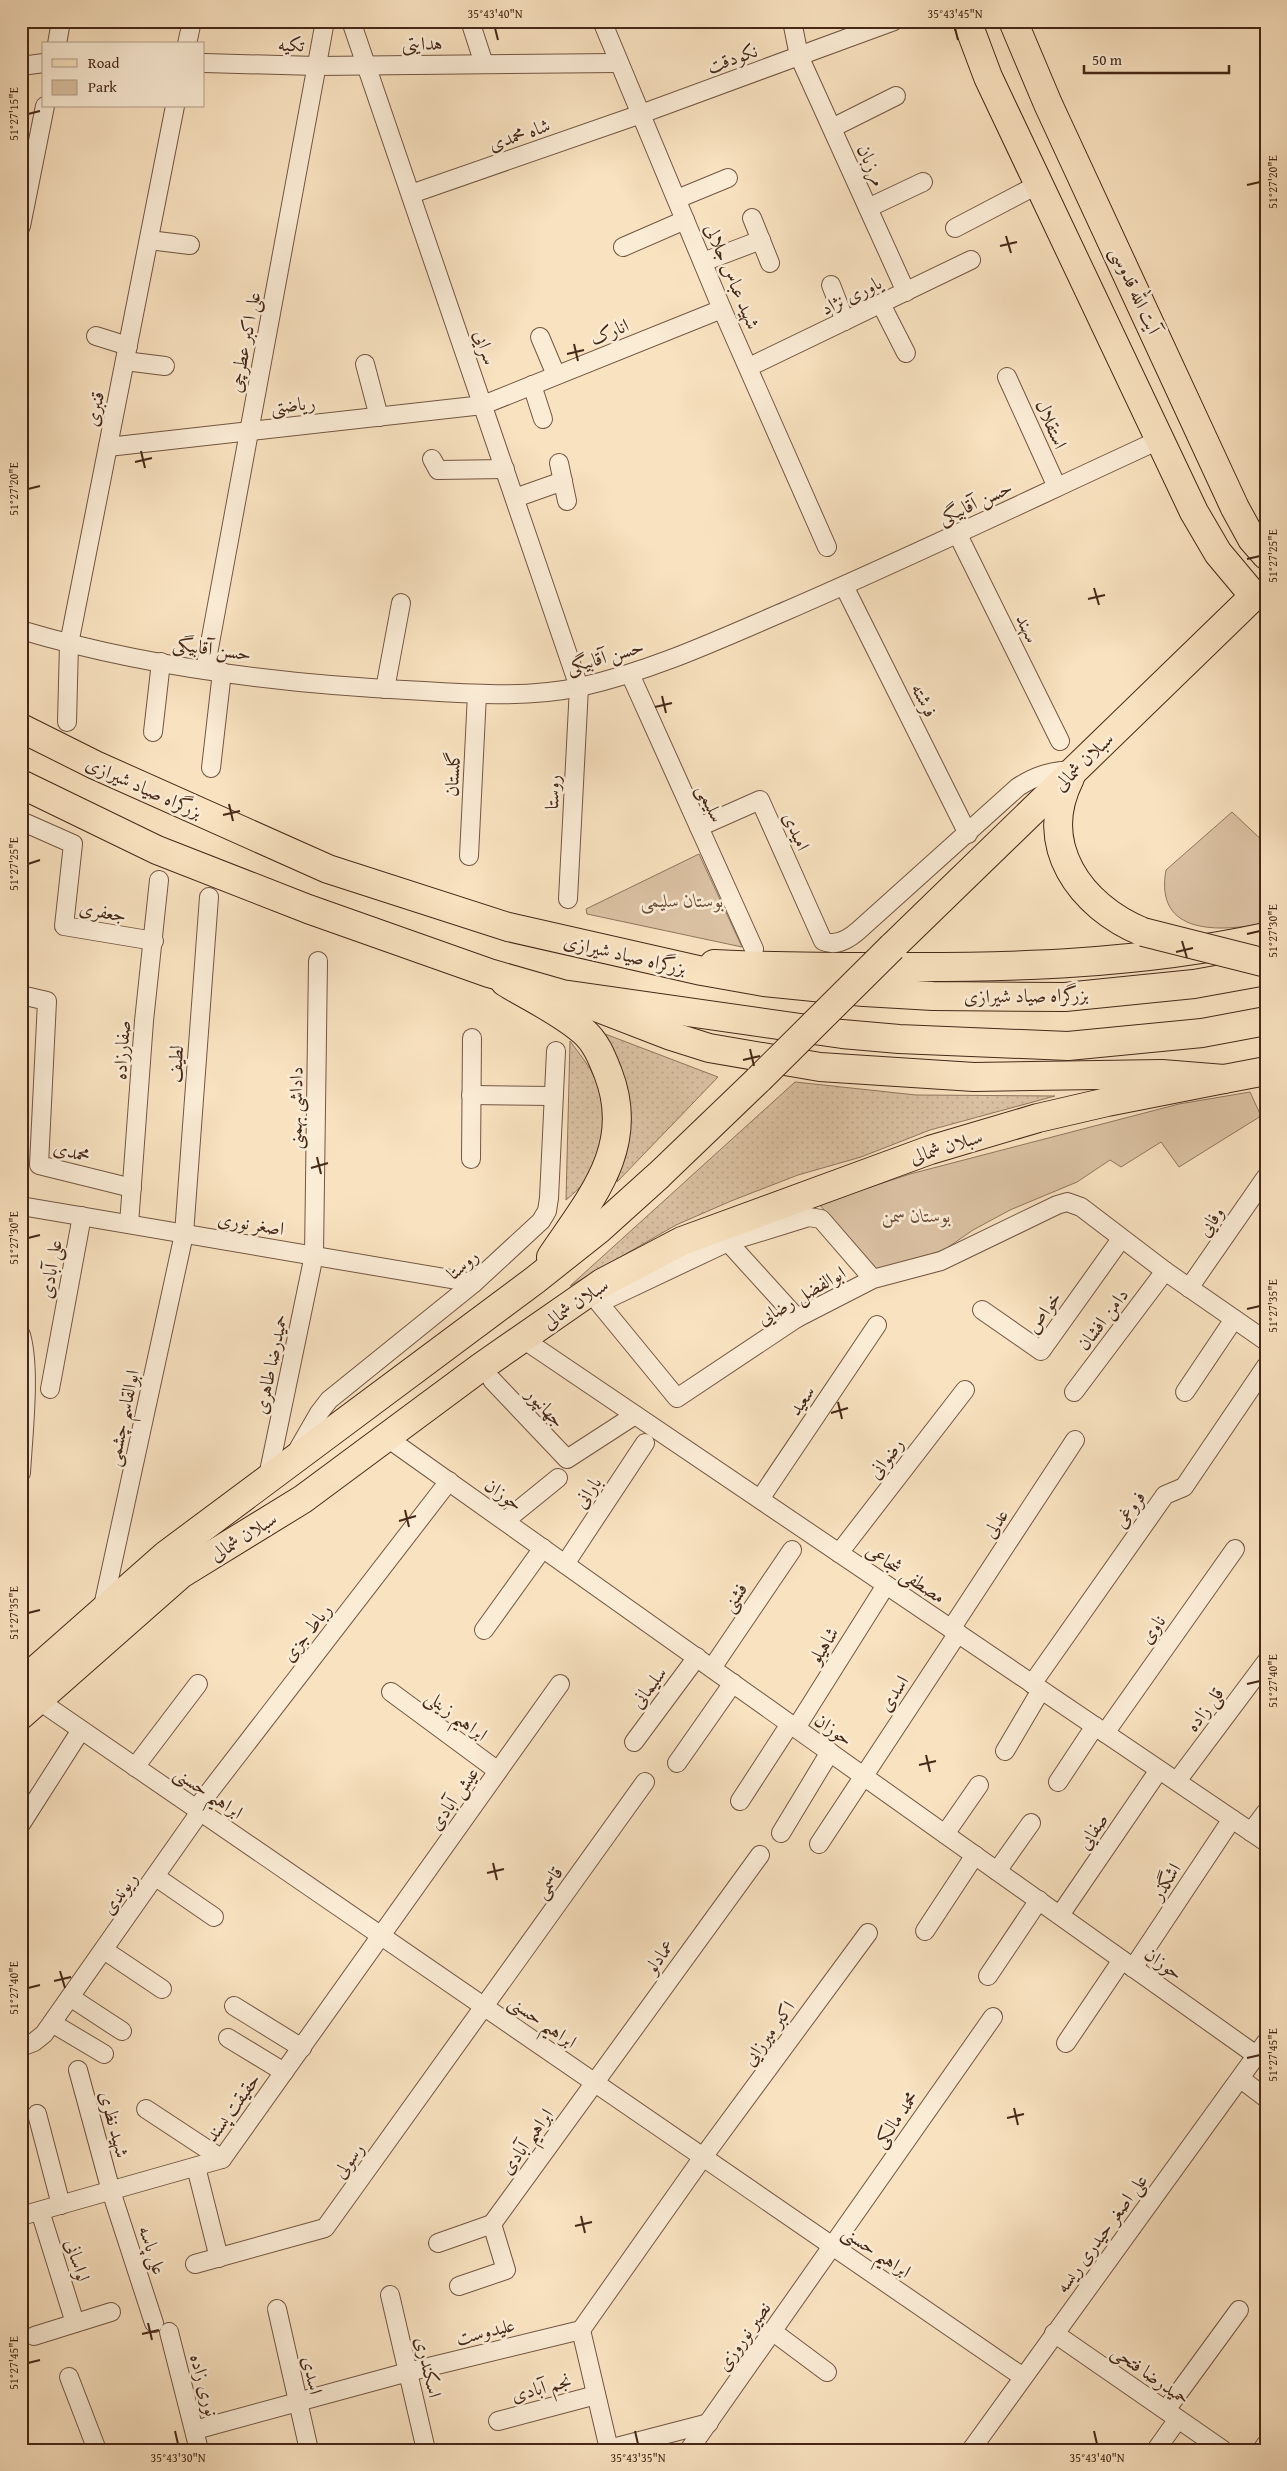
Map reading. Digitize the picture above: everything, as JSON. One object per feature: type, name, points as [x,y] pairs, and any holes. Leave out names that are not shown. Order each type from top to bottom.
[{"type":"main road","points":[[967,21],[988,77],[1159,440]]},
{"type":"main road","name":"آیت الله قدوسی","points":[[1013,21],[1041,87],[1235,508],[1252,539],[1266,555]]},
{"type":"main road","name":"سبلان شمالی","points":[[102,1611],[166,1555],[535,1280],[598,1230],[758,1079],[892,946],[1254,596],[1214,546],[1194,512],[1159,440]]},
{"type":"main road","name":"بزرگراه صیاد شیرازی","points":[[21,728],[95,765],[328,869],[508,926],[647,960],[764,982],[933,996],[1065,997],[1194,984],[1266,971]]},
{"type":"main road","points":[[1074,770],[1064,790],[1058,809],[1060,842],[1069,870],[1087,896],[1110,915],[1143,932],[1266,963]]},
{"type":"main road","points":[[21,784],[108,827],[201,868],[308,909],[489,973],[562,994],[671,1036],[709,1048],[820,1067],[974,1077],[1162,1074],[1224,1079]]},
{"type":"main road","points":[[647,960],[763,966],[999,968],[1164,953],[1266,936]]},
{"type":"main road","points":[[489,973],[569,1019],[585,1033],[599,1051],[615,1092],[618,1118],[616,1144],[608,1167],[598,1186],[535,1280]]},
{"type":"main road","points":[[562,994],[842,1034],[898,1039],[1068,1046],[1202,1033],[1266,1021]]},
{"type":"main road","name":"سبلان شمالی","points":[[26,1695],[181,1574],[303,1499],[386,1437],[602,1283],[682,1241],[930,1150],[1038,1118],[1107,1102],[1266,1071]]},
{"type":"main road","points":[[26,1695],[102,1611]]},
{"type":"street","points":[[57,42],[61,21]]},
{"type":"street","points":[[187,42],[192,21]]},
{"type":"street","name":"علی اکبر عطرچی","points":[[214,671],[249,431],[325,21]]},
{"type":"street","name":"سرایی","points":[[351,21],[578,687]]},
{"type":"street","points":[[470,21],[484,64]]},
{"type":"street","name":"شهید عباس جلالی","points":[[602,21],[722,309],[827,547]]},
{"type":"street","name":"مرزبان","points":[[792,21],[799,56],[906,292]]},
{"type":"street","name":"نکودقت","points":[[641,114],[894,21]]},
{"type":"street","points":[[21,66],[42,63]]},
{"type":"street","name":"تکیه","points":[[205,63],[317,66]]},
{"type":"street","name":"هدایتی","points":[[317,66],[618,63]]},
{"type":"street","points":[[832,128],[896,96]]},
{"type":"street","points":[[21,226],[24,196],[45,108]]},
{"type":"street","name":"قنبری","points":[[67,722],[70,644],[175,108]]},
{"type":"street","name":"شاه محمدی","points":[[411,194],[641,114]]},
{"type":"street","points":[[677,199],[728,178]]},
{"type":"street","points":[[868,208],[923,182]]},
{"type":"street","points":[[955,228],[1039,184]]},
{"type":"street","points":[[752,218],[770,263]]},
{"type":"street","points":[[623,247],[685,220]]},
{"type":"street","points":[[149,240],[190,245]]},
{"type":"street","points":[[703,262],[761,240]]},
{"type":"street","name":"یاوری نژاد","points":[[749,367],[971,260]]},
{"type":"street","points":[[831,285],[846,321]]},
{"type":"street","points":[[881,304],[906,353]]},
{"type":"street","name":"انارک","points":[[483,405],[722,309]]},
{"type":"street","points":[[96,336],[126,353],[165,366]]},
{"type":"street","points":[[540,337],[556,375]]},
{"type":"street","points":[[365,364],[379,417]]},
{"type":"street","name":"استقلال","points":[[1008,377],[1057,487]]},
{"type":"street","points":[[532,385],[544,419]]},
{"type":"street","name":"ریاضتی","points":[[108,447],[483,405]]},
{"type":"street","name":"حسن آقابیگی","points":[[21,630],[70,644],[214,671],[386,689],[477,694],[542,692],[578,687],[630,674],[705,646],[844,586],[1159,440]]},
{"type":"street","points":[[432,459],[438,470],[505,469]]},
{"type":"street","points":[[559,463],[567,501]]},
{"type":"street","points":[[515,498],[563,481]]},
{"type":"street","name":"سهند","points":[[957,533],[1060,741]]},
{"type":"street","name":"فرشته","points":[[844,586],[968,834]]},
{"type":"street","points":[[386,689],[401,603]]},
{"type":"street","points":[[153,732],[160,662]]},
{"type":"street","points":[[211,768],[214,671]]},
{"type":"street","name":"سلیمی","points":[[630,674],[754,949]]},
{"type":"street","name":"روستا","points":[[568,899],[578,687]]},
{"type":"street","name":"گلستان","points":[[469,856],[477,694]]},
{"type":"street","points":[[968,834],[1018,787],[1035,776],[1052,771],[1074,770]]},
{"type":"street","name":"امیدی","points":[[699,827],[760,800],[823,941],[833,943],[851,937],[968,834]]},
{"type":"street","name":"جعفری","points":[[21,821],[73,844],[64,926],[154,941]]},
{"type":"street","name":"صفارزاده","points":[[129,1224],[144,1021],[159,880]]},
{"type":"street","name":"لطیف","points":[[184,1234],[209,897]]},
{"type":"street","name":"داداشی بهمنی","points":[[314,1255],[318,961]]},
{"type":"street","name":"محمدی","points":[[21,995],[47,1001],[40,1165],[132,1188]]},
{"type":"street","points":[[471,1160],[472,1038]]},
{"type":"street","name":"روستا","points":[[292,1460],[319,1413],[329,1400],[474,1284],[541,1221],[546,1211],[556,1051]]},
{"type":"street","points":[[471,1095],[553,1096]]},
{"type":"street","name":"وفایی","points":[[1189,1288],[1266,1177]]},
{"type":"street","name":"ابوالفضل رضایی","points":[[873,1279],[821,1219],[809,1217],[728,1242],[599,1303],[677,1398],[797,1318],[873,1279],[941,1261],[1057,1205],[1067,1202],[1081,1207],[1165,1271],[1266,1341]]},
{"type":"street","name":"اصغر نوری","points":[[21,1206],[474,1284]]},
{"type":"street","name":"علی آبادی","points":[[50,1388],[82,1216]]},
{"type":"street","name":"ابوالقاسم چشمی","points":[[102,1611],[184,1234]]},
{"type":"street","name":"خواص","points":[[982,1310],[1041,1351],[1121,1239]]},
{"type":"street","points":[[728,1242],[797,1318]]},
{"type":"street","name":"حمیدرضا طاهری","points":[[267,1481],[314,1255]]},
{"type":"street","name":"دامن افشان","points":[[1074,1392],[1165,1271]]},
{"type":"street","points":[[1185,1392],[1234,1319]]},
{"type":"street","name":"سعید","points":[[760,1499],[877,1325]]},
{"type":"street","points":[[21,1335],[24,1346],[25,1392],[21,1473]]},
{"type":"street","name":"مصطفی شجاعی","points":[[523,1339],[1266,1842]]},
{"type":"street","name":"فروغی","points":[[1004,1751],[1036,1687],[1165,1495],[1184,1487],[1266,1366]]},
{"type":"street","name":"جهانپور","points":[[492,1380],[563,1457],[572,1458],[635,1414]]},
{"type":"street","name":"رضوانی","points":[[839,1553],[965,1390]]},
{"type":"street","name":"حوزان","points":[[386,1437],[1128,1964],[1261,2049]]},
{"type":"street","name":"عدلی","points":[[954,1631],[1075,1440]]},
{"type":"street","name":"بارانی","points":[[565,1564],[645,1443]]},
{"type":"street","points":[[505,1521],[558,1478]]},
{"type":"street","name":"رباط جزی","points":[[198,1811],[449,1481]]},
{"type":"street","points":[[484,1630],[542,1548]]},
{"type":"street","name":"فشنی","points":[[712,1668],[792,1550]]},
{"type":"street","name":"ناوی","points":[[1058,1782],[1100,1730],[1235,1550]]},
{"type":"street","name":"شاهیلو","points":[[740,1801],[793,1726],[886,1585]]},
{"type":"street","name":"اسدی","points":[[819,1844],[864,1776],[954,1631]]},
{"type":"street","name":"سلیمانی","points":[[634,1742],[696,1657]]},
{"type":"street","name":"قلی زاده","points":[[1177,1781],[1266,1662]]},
{"type":"street","points":[[677,1763],[733,1683]]},
{"type":"street","points":[[135,1767],[198,1684]]},
{"type":"street","name":"عیش آبادی","points":[[382,1936],[560,1684]]},
{"type":"street","name":"ابراهیم زینلی","points":[[391,1692],[498,1771]]},
{"type":"street","name":"ابراهیم حسنی","points":[[26,1695],[82,1730],[1023,2377]]},
{"type":"street","points":[[21,1824],[82,1730]]},
{"type":"street","points":[[781,1833],[830,1752]]},
{"type":"street","name":"صفایی","points":[[1060,1915],[1159,1770]]},
{"type":"street","name":"قاسمی","points":[[485,2007],[645,1782]]},
{"type":"street","points":[[945,1834],[979,1785]]},
{"type":"street","name":"ریوندی","points":[[21,2047],[40,2039],[52,2023],[156,1877],[198,1811]]},
{"type":"street","points":[[1251,1832],[1266,1812]]},
{"type":"street","name":"اشگذر","points":[[1066,2043],[1128,1964],[1232,1819]]},
{"type":"street","points":[[997,1871],[1031,1823]]},
{"type":"street","name":"عمادلو","points":[[594,2082],[760,1855]]},
{"type":"street","points":[[925,1931],[975,1855]]},
{"type":"street","points":[[156,1877],[214,1917]]},
{"type":"street","points":[[988,1976],[1039,1900]]},
{"type":"street","name":"اکبر میرزایی","points":[[703,2157],[868,1933]]},
{"type":"street","name":"حقیقت پسند","points":[[21,2216],[222,2159],[382,1936]]},
{"type":"street","points":[[104,1950],[162,1989]]},
{"type":"street","points":[[70,1997],[122,2031]]},
{"type":"street","points":[[234,2006],[302,2048]]},
{"type":"street","name":"رسولی","points":[[195,2264],[325,2228],[485,2007]]},
{"type":"street","name":"محمد مالکی","points":[[832,2245],[993,2017]]},
{"type":"street","points":[[52,2023],[104,2054]]},
{"type":"street","points":[[228,2038],[284,2072]]},
{"type":"street","name":"علی اصغر حیدری ریسه","points":[[971,2450],[1261,2049]]},
{"type":"street","name":"شهید نظری","points":[[78,2070],[111,2191]]},
{"type":"street","points":[[1241,2079],[1266,2098]]},
{"type":"street","name":"ابراهیم آبادی","points":[[492,2224],[594,2082]]},
{"type":"street","points":[[146,2109],[222,2159]]},
{"type":"street","points":[[37,2114],[61,2205]]},
{"type":"street","points":[[703,2157],[581,2330],[607,2449],[709,2422]]},
{"type":"street","points":[[196,2166],[218,2258]]},
{"type":"street","name":"علی پاسه","points":[[111,2191],[161,2327]]},
{"type":"street","name":"لواسانی","points":[[40,2211],[75,2323]]},
{"type":"street","points":[[438,2244],[492,2224],[506,2270],[459,2286]]},
{"type":"street","name":"نصیر نوروزی","points":[[689,2450],[832,2245]]},
{"type":"street","name":"اسکندری","points":[[390,2295],[426,2450]]},
{"type":"street","name":"اسدی","points":[[277,2309],[309,2450]]},
{"type":"street","points":[[1156,2450],[1172,2415],[1239,2310]]},
{"type":"street","points":[[34,2336],[111,2312]]},
{"type":"street","name":"نوری زاده","points":[[161,2327],[195,2430],[199,2450]]},
{"type":"street","name":"علیدوست","points":[[195,2430],[408,2372],[581,2330]]},
{"type":"street","points":[[772,2331],[827,2372]]},
{"type":"street","name":"حمیدرضا فتحی","points":[[1054,2333],[1223,2450]]},
{"type":"street","points":[[69,2377],[97,2450]]},
{"type":"street","name":"نجم آبادی","points":[[498,2421],[596,2395]]},
{"type":"street","points":[[1262,2450],[1266,2444]]},
{"type":"green space","points":[[1232,812],[1266,844],[1266,923],[1229,928],[1211,928],[1194,925],[1180,918],[1170,907],[1165,892],[1166,870]]},
{"type":"green space","name":"بوستان سلیمی","points":[[699,854],[742,947],[587,914],[586,909]]},
{"type":"green space","points":[[592,1029],[718,1077],[617,1182],[623,1158],[621,1076],[611,1046]]},
{"type":"green space","points":[[570,1041],[586,1063],[599,1086],[604,1109],[604,1132],[599,1155],[590,1175],[566,1200]]},
{"type":"green space","points":[[795,1082],[916,1095],[1055,1096],[930,1130],[861,1157],[798,1175],[731,1201],[676,1225],[570,1286]]},
{"type":"green space","name":"بوستان سمن","points":[[1250,1092],[1261,1116],[1179,1167],[1161,1142],[1121,1167],[1110,1160],[1077,1182],[1010,1210],[973,1230],[944,1250],[877,1271],[819,1204],[910,1174],[1179,1104]]}]
